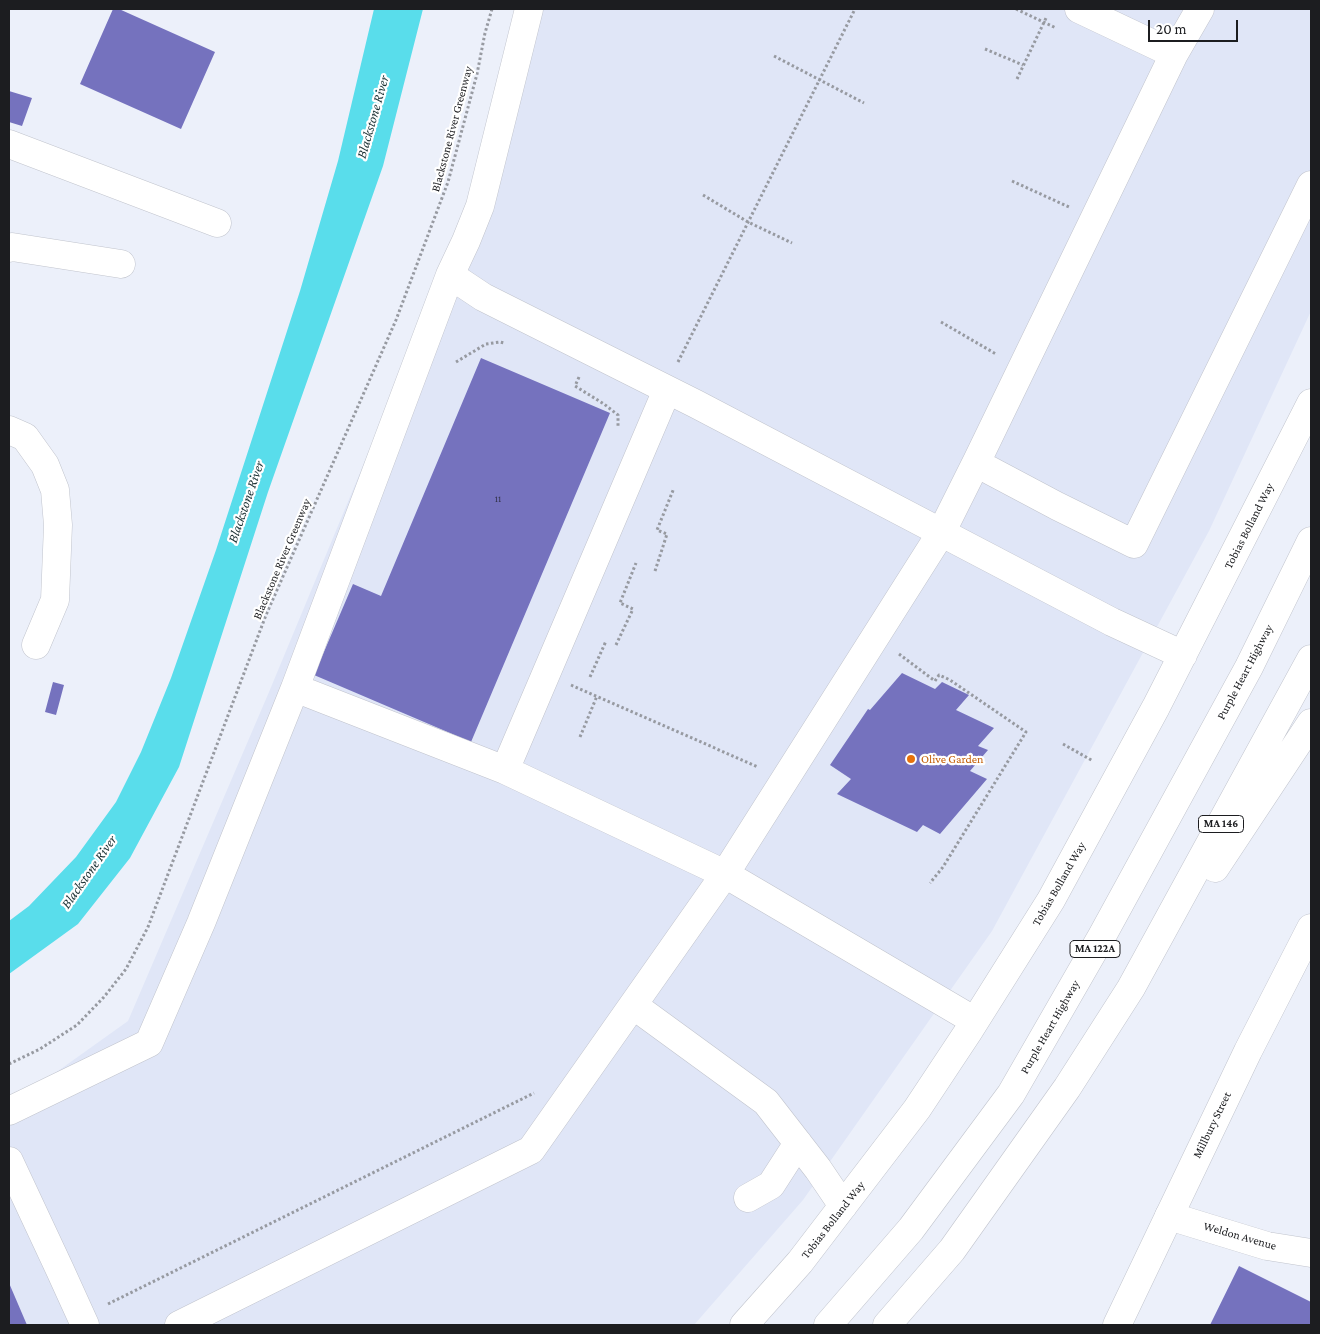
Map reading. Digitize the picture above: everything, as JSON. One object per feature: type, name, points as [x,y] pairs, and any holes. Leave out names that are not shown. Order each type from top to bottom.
[{"type":"main road","points":[[9,1112],[149,1043],[201,923],[295,688],[450,275],[480,206],[529,9]]},
{"type":"main road","points":[[1079,9],[1174,54]]},
{"type":"main road","points":[[179,1325],[532,1150],[725,874],[941,533],[1174,54],[1200,9]]},
{"type":"main road","points":[[9,144],[217,223]]},
{"type":"main road","points":[[976,463],[1134,544],[1311,185]]},
{"type":"main road","points":[[9,248],[121,264]]},
{"type":"main road","points":[[450,275],[484,297],[671,380],[941,533],[1112,622],[1183,655]]},
{"type":"main road","points":[[505,770],[671,380]]},
{"type":"main road","name":"Tobias Bolland Way","points":[[744,1325],[800,1262],[917,1109],[1052,900],[1183,655],[1311,403]]},
{"type":"main road","points":[[9,430],[25,437],[45,465],[55,490],[58,525],[55,600],[36,645]]},
{"type":"main road","name":"Purple Heart Highway","points":[[828,1325],[911,1229],[1011,1094],[1102,936],[1244,676],[1311,542]]},
{"type":"main road","name":"MA 146","points":[[1131,988],[1311,659]]},
{"type":"main road","points":[[295,688],[505,770],[725,874],[975,1021]]},
{"type":"main road","points":[[887,1325],[952,1250],[1067,1088],[1131,988],[1227,851],[1311,723]]},
{"type":"main road","name":"Millbury Street","points":[[1117,1325],[1248,1051],[1311,928]]},
{"type":"main road","points":[[633,1005],[766,1102],[818,1169],[843,1206]]},
{"type":"main road","points":[[748,1198],[771,1185],[798,1143]]},
{"type":"main road","points":[[9,1161],[85,1325]]},
{"type":"main road","name":"Weldon Avenue","points":[[1169,1216],[1267,1246],[1311,1253]]},
{"type":"path","name":"Blackstone River Greenway","points":[[9,1064],[40,1049],[77,1025],[104,997],[126,969],[148,927],[266,615],[396,320],[448,182],[492,9]]},
{"type":"path","points":[[671,380],[854,9]]},
{"type":"path","points":[[1016,9],[1046,20],[1058,29]]},
{"type":"path","points":[[1017,79],[1046,20]]},
{"type":"path","points":[[985,49],[1023,65]]},
{"type":"path","points":[[774,56],[864,103]]},
{"type":"path","points":[[1012,181],[1066,206]]},
{"type":"path","points":[[703,195],[748,222],[792,244]]},
{"type":"path","points":[[941,322],[991,352]]},
{"type":"path","points":[[456,362],[486,344],[500,342],[510,344]]},
{"type":"path","points":[[580,374],[575,386],[618,415],[618,434]]},
{"type":"path","points":[[654,571],[667,534],[657,530],[674,488]]},
{"type":"path","points":[[616,646],[633,609],[620,603],[636,563]]},
{"type":"path","points":[[590,677],[606,641]]},
{"type":"path","points":[[895,651],[935,681],[938,675],[950,680],[1026,732],[943,867],[930,883]]},
{"type":"path","points":[[571,684],[764,770]]},
{"type":"path","points":[[580,737],[597,696]]},
{"type":"path","points":[[1063,744],[1093,761]]},
{"type":"path","points":[[106,1305],[534,1094],[539,1086]]},
{"type":"shaded area","points":[[521,9],[1311,9],[1311,311],[1209,531],[992,931],[803,1200],[694,1325],[9,1325],[9,1098],[37,1086],[128,1021],[269,692],[462,227]]},
{"type":"water","name":"Blackstone River","points":[[374,9],[423,9],[383,166],[268,492],[179,767],[130,858],[78,924],[9,974],[9,921],[29,906],[76,857],[116,802],[141,752],[171,678],[216,550],[300,291],[338,161]]},
{"type":"building","points":[[113,9],[119,9],[215,52],[181,129],[80,84]]},
{"type":"building","points":[[9,91],[32,98],[22,126],[9,122]]},
{"type":"building","points":[[481,358],[610,413],[471,742],[314,675],[353,584],[381,596]]},
{"type":"building","points":[[902,673],[935,689],[942,682],[969,695],[956,710],[994,728],[978,746],[988,750],[970,771],[987,779],[940,834],[923,825],[917,832],[837,794],[851,779],[830,765],[868,709],[870,710]]},
{"type":"building","points":[[53,682],[64,685],[56,715],[45,712]]},
{"type":"building","points":[[1239,1266],[1311,1302],[1311,1325],[1210,1325]]},
{"type":"building","points":[[9,1283],[27,1325],[9,1325]]},
{"type":"place","name":"Olive Garden","points":[[911,759]]}]
